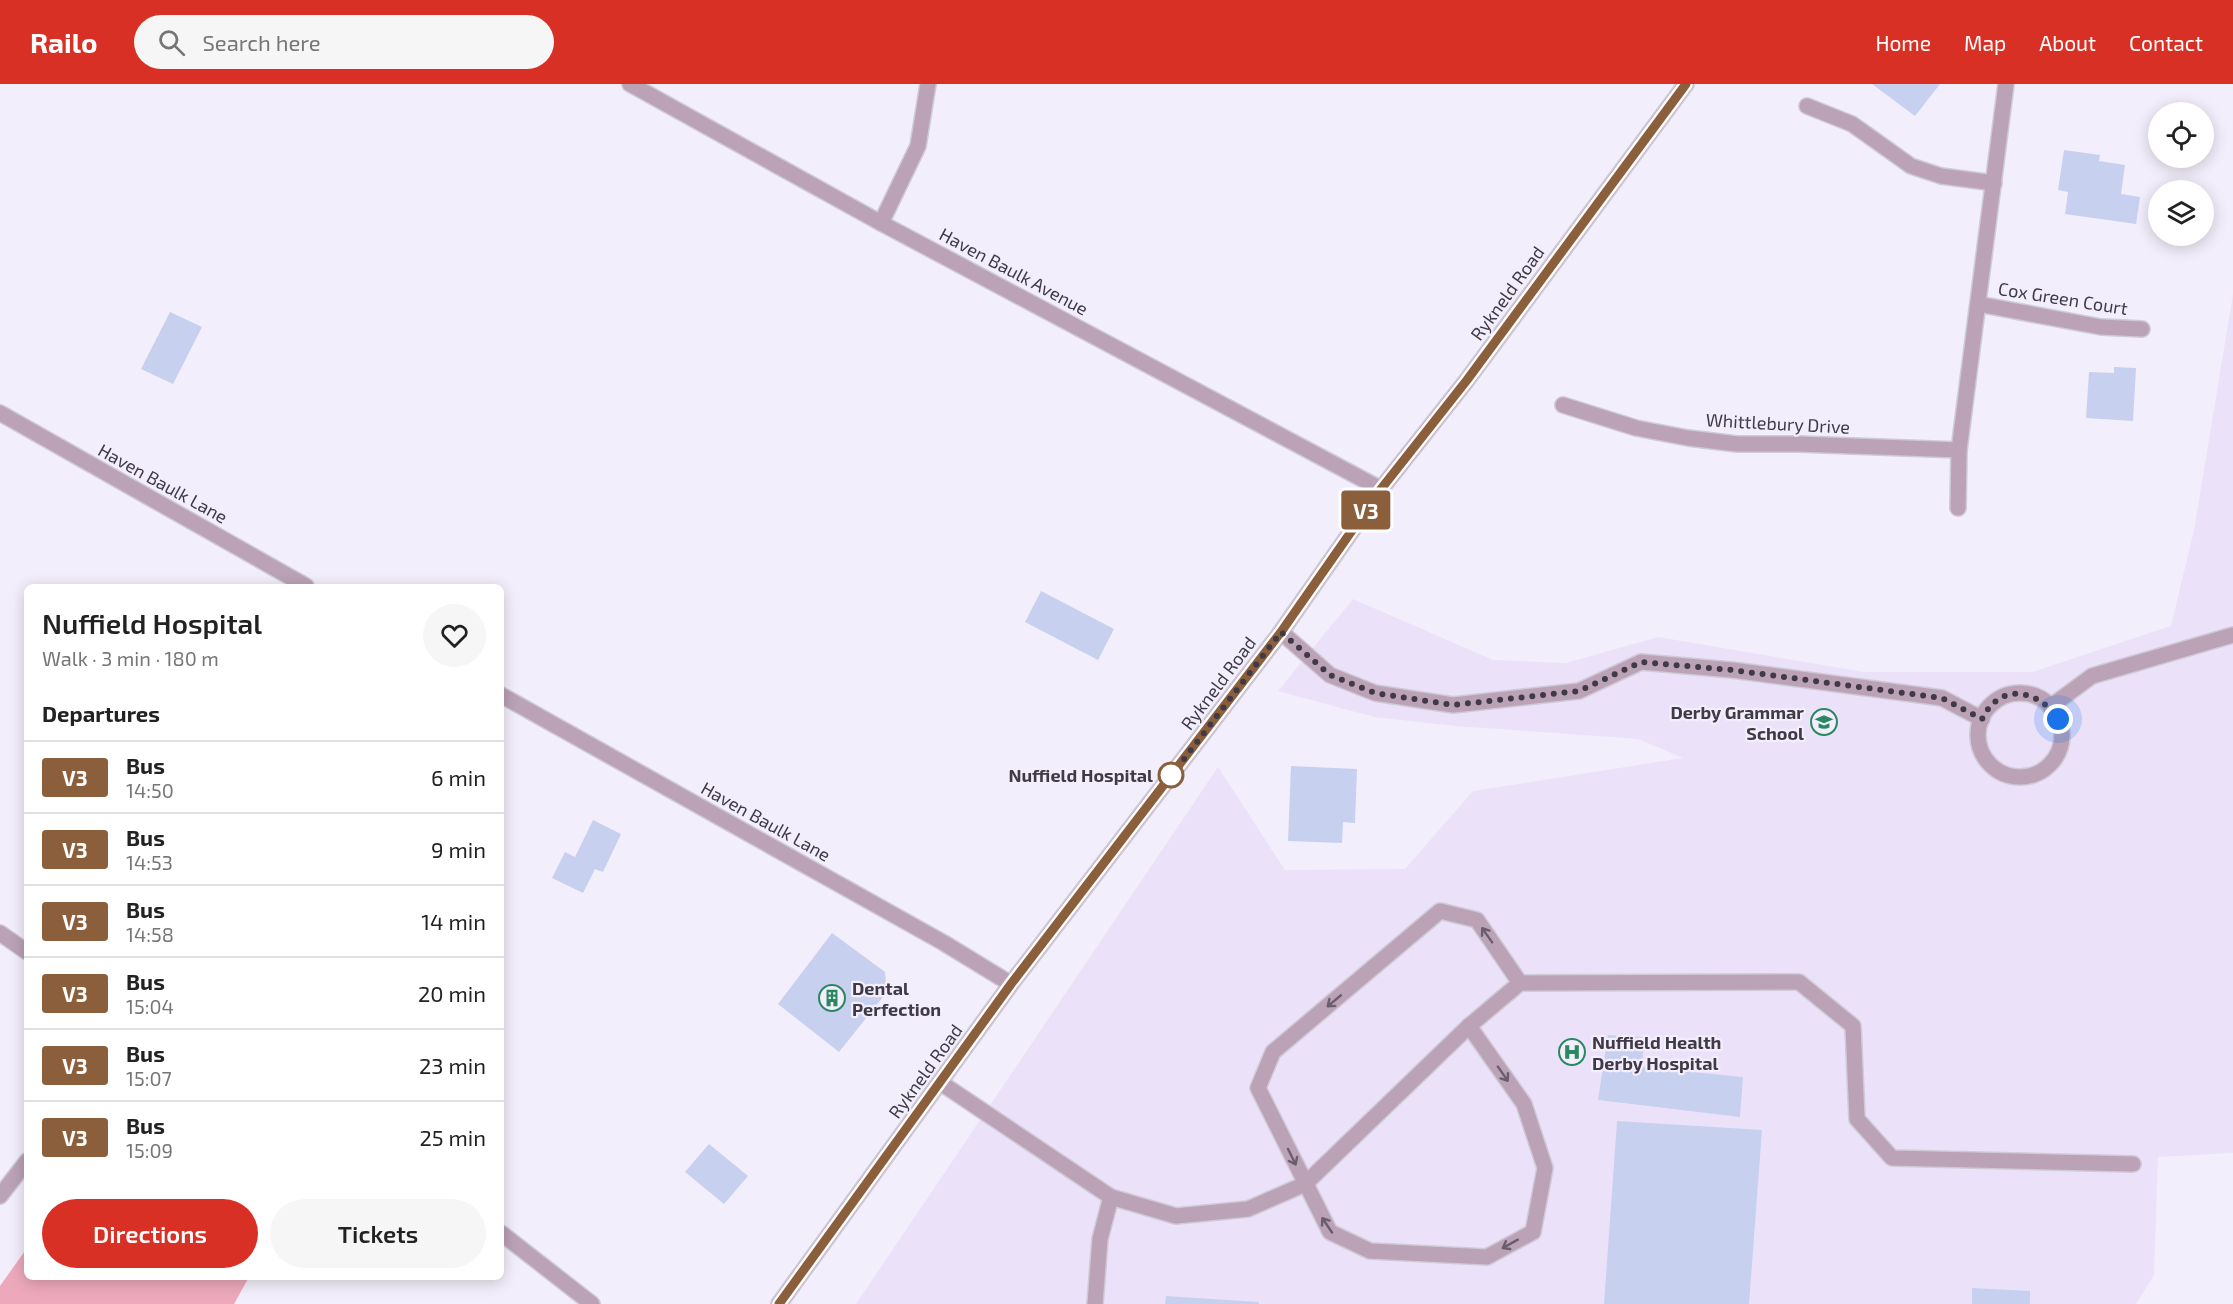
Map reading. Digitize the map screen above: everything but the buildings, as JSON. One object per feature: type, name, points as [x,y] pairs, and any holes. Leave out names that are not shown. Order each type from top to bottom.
[{"type":"street","name":"Haven Baulk Avenue","points":[[630,84],[881,223],[1381,489]]},
{"type":"street","points":[[881,223],[918,146],[928,84]]},
{"type":"street","name":"Rykneld Road","points":[[779,1304],[1011,984],[1281,632],[1381,489],[1467,380],[1686,84]]},
{"type":"street","points":[[1958,508],[1959,450],[2006,84]]},
{"type":"street","points":[[1807,106],[1852,124],[1911,166],[1941,176],[1994,183]]},
{"type":"street","name":"Cox Green Court","points":[[1978,304],[2101,327],[2142,329]]},
{"type":"street","name":"Whittlebury Drive","points":[[1563,405],[1636,428],[1727,443],[1959,450]]},
{"type":"street","name":"Haven Baulk Lane","points":[[0,414],[302,584]]},
{"type":"street","points":[[1281,632],[1330,675],[1375,693],[1453,705],[1579,691],[1641,662],[1732,670],[1942,698],[1982,719]]},
{"type":"street","points":[[2050,707],[2092,676],[2233,635]]},
{"type":"street","points":[[2015,694],[2025,694],[2039,698],[2050,707],[2058,719],[2062,733],[2061,741],[2051,763],[2035,775],[2020,777],[2006,775],[1993,768],[1983,756],[1978,742],[1982,719],[1995,702],[2015,694]]},
{"type":"street","name":"Haven Baulk Lane","points":[[504,697],[944,943],[1011,984]]},
{"type":"street","points":[[1469,1026],[1524,1104],[1545,1168],[1533,1232],[1487,1257],[1370,1251],[1330,1232],[1258,1088],[1273,1052],[1440,911],[1477,920],[1520,983]]},
{"type":"street","points":[[0,933],[24,950]]},
{"type":"street","points":[[940,1083],[1111,1197],[1176,1216],[1248,1209],[1305,1184],[1469,1026],[1520,983],[1799,982],[1853,1026],[1857,1119],[1892,1158],[2133,1164]]},
{"type":"street","points":[[0,1197],[24,1165]]},
{"type":"street","points":[[1095,1304],[1100,1239],[1111,1197]]},
{"type":"street","points":[[504,1235],[592,1304]]},
{"type":"shaded area","name":"Nuffield Health Derby Hospital","points":[[2233,294],[2233,1153],[2158,1157],[2154,1275],[2136,1304],[856,1304],[1218,767],[1285,870],[1405,869],[1473,791],[1683,758],[1638,739],[1456,726],[1374,717],[1278,691],[1353,599],[1493,660],[1566,663],[1658,637],[1864,672],[2033,672],[2171,626],[2194,530]]},
{"type":"shaded area","points":[[24,1252],[24,1280],[247,1280],[234,1304],[0,1304],[0,1286]]},
{"type":"bus line","name":"V3","points":[[779,1304],[1011,984],[1281,632],[1381,489],[1467,380],[1686,84]]},
{"type":"place","name":"Derby Grammar School","points":[[1824,722]]},
{"type":"place","name":"Nuffield Hospital","points":[[1171,775]]},
{"type":"place","name":"Dental Perfection","points":[[832,998]]},
{"type":"place","name":"Nuffield Health Derby Hospital","points":[[1572,1052]]},
{"type":"route","points":[[1171,775],[1168,780],[1281,632],[1330,675],[1375,693],[1453,705],[1579,691],[1641,662],[1732,670],[1942,698],[1982,719],[1985,712],[2001,698],[2025,694],[2039,698],[2050,707],[2058,719]]}]
